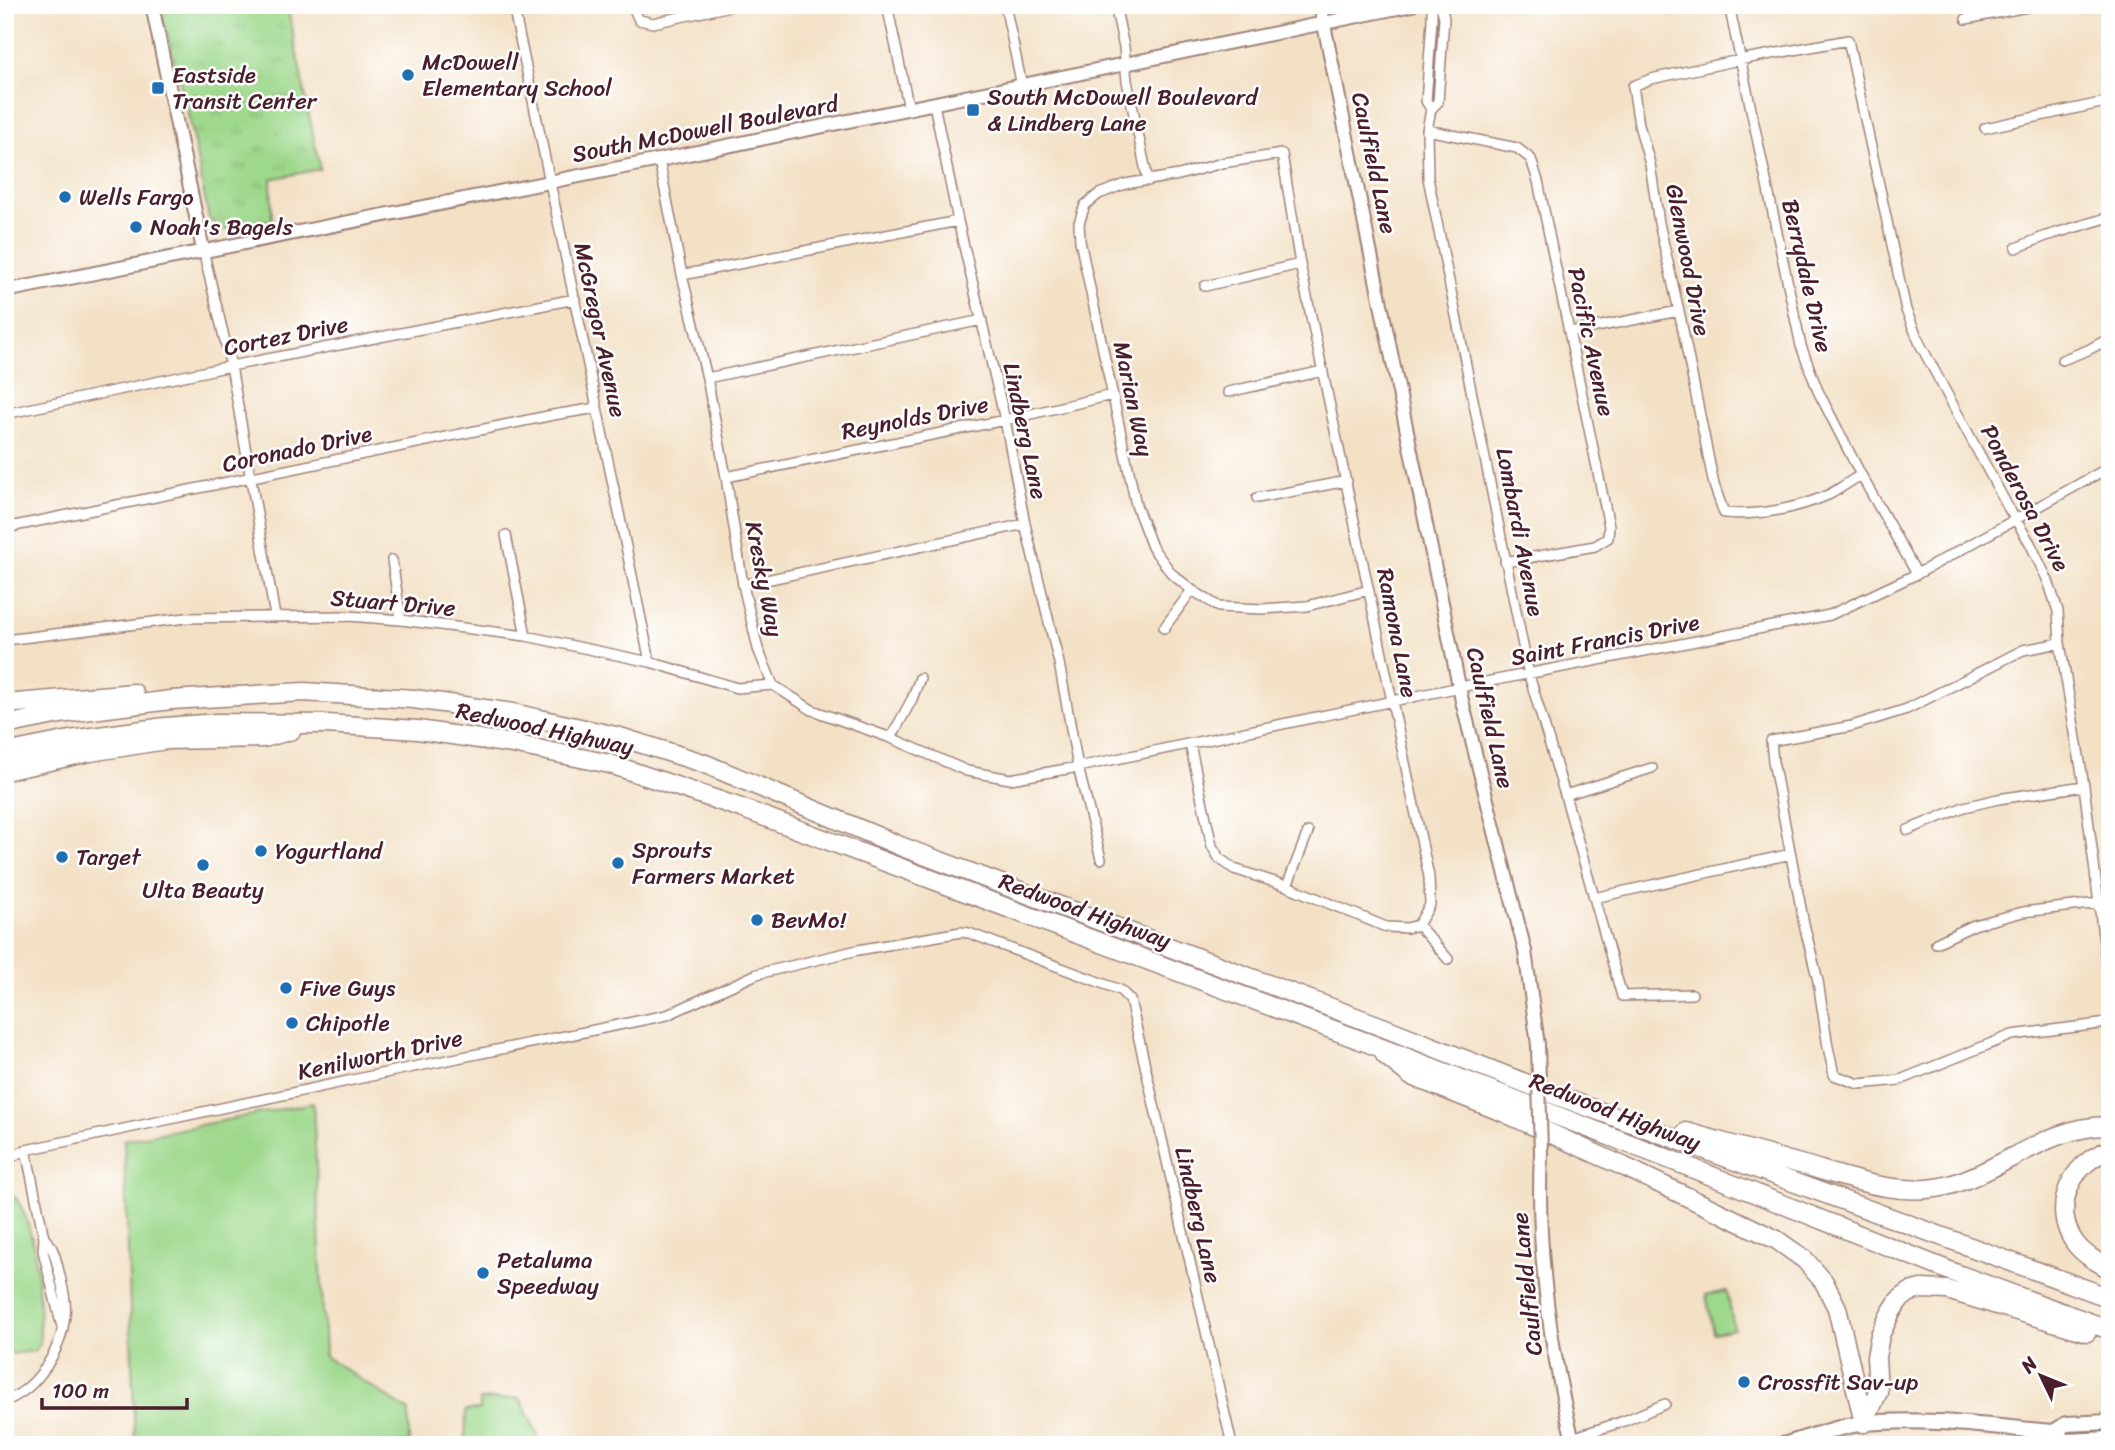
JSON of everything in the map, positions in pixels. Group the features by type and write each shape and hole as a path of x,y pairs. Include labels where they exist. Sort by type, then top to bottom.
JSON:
{"highway":[{"path":"5,704 198,686 253,685 268,693"},
{"name":"Redwood Highway","path":"5,725 129,705 268,693 342,693 513,713 620,737 703,763 900,846 1385,1028 1558,1096 2110,1298"},
{"name":"Redwood Highway","path":"5,753 82,738 165,727 218,723 313,724 418,730 513,744 610,764 754,813 1371,1044 1960,1275 2110,1330"},
{"path":"5,771 53,759 166,740 264,738 313,724"},
{"path":"1371,1044 1411,1076 1504,1113 1625,1167 1777,1240 1805,1260 1825,1282 1837,1308 1864,1423"},
{"path":"1558,1096 1899,1190 1930,1189 1954,1183 2052,1137 2083,1128 2110,1126"},
{"path":"2110,1150 2089,1160 2074,1175 2067,1189 2064,1210 2068,1230 2076,1244 2086,1255 2110,1269"},
{"path":"1864,1423 1878,1392 1876,1357 1880,1335 1899,1300 1910,1292 1921,1289 1947,1290 2110,1339"}],"main road":[{"path":"152,5 202,250"},
{"name":"Caulfield Lane","path":"1320,5 1460,687 1525,951 1538,1045 1541,1153 1539,1198 1544,1284 1549,1324 1573,1441"},
{"name":"South McDowell Boulevard","path":"5,291 1412,5"},
{"path":"1783,1445 1864,1423 1910,1421 2054,1432 2065,1441 2110,1439"},
{"path":"2054,1432 2066,1424 2110,1422"},
{"path":"1554,1445 1573,1441"}],"street":[{"name":"McGregor Avenue","path":"513,5 650,662"},
{"path":"632,5 639,20 653,23 735,5"},
{"path":"887,5 909,109"},
{"path":"1005,5 1022,86"},
{"path":"1115,5 1124,47 1124,64 1149,181"},
{"name":"Lombardi Avenue","path":"1431,108 1426,101 1432,5"},
{"name":"Lombardi Avenue","path":"1441,5 1444,18 1438,102 1431,108 1427,130 1428,178 1529,675 1622,996 1692,994"},
{"name":"Berrydale Drive","path":"1729,5 1801,346 1818,391 1861,475 1917,574"},
{"path":"1966,19 2037,5"},
{"name":"Glenwood Drive","path":"1848,40 1650,79 1633,86 1714,485 1724,513 1744,515 1786,509 1828,495 1861,475"},
{"name":"Ponderosa Drive","path":"1848,40 1906,310 1920,344 2048,581 2058,611 2060,643 2084,786 2110,990"},
{"path":"1984,128 2110,101"},
{"name":"Lindberg Lane","path":"933,104 1005,420 1025,524 1059,663 1078,767 1101,859"},
{"name":"Pacific Avenue","path":"1427,130 1517,148 1531,159 1538,181 1609,526 1608,538 1595,546 1505,562"},
{"name":"Ramona Lane","path":"1149,181 1223,163 1282,154 1300,264 1429,877 1430,905 1418,925"},
{"name":"Kresky Way","path":"659,160 682,275 707,378 743,585 758,649 773,685"},
{"name":"Marian Way","path":"1149,181 1125,184 1099,194 1085,205 1079,223 1136,505 1152,547 1172,573 1219,607 1262,609 1307,606 1369,590"},
{"path":"2016,248 2046,236 2110,218"},
{"path":"682,275 958,221"},
{"path":"202,250 231,366 275,616"},
{"path":"1205,286 1300,264"},
{"name":"Cortez Drive","path":"5,414 231,366 575,299"},
{"path":"1570,332 1679,311"},
{"path":"707,378 982,320"},
{"path":"2062,360 2110,338"},
{"path":"1228,392 1323,371"},
{"name":"Reynolds Drive","path":"726,477 1005,420 1112,395"},
{"name":"Coronado Drive","path":"5,528 597,408"},
{"name":"Saint Francis Drive","path":"1078,767 1460,687 1829,615 1917,574 2110,467"},
{"path":"1257,498 1347,481"},
{"path":"743,585 1025,524"},
{"path":"506,535 526,636"},
{"path":"392,560 401,620"},
{"path":"1164,628 1192,590"},
{"name":"Stuart Drive","path":"5,639 187,618 348,616 526,636 650,662 737,688 773,685"},
{"path":"2060,643 2023,650 1907,709 1852,726 1771,741 1835,1075 1858,1083 1900,1080 2012,1035 2100,1024 2110,1019"},
{"path":"891,738 920,678"},
{"path":"773,685 812,710 891,738 967,771 1010,779 1078,767"},
{"path":"1190,744 1212,846 1219,858 1234,869 1287,886 1386,927 1407,928 1418,925 1448,959"},
{"path":"1565,794 1652,768"},
{"path":"1908,830 1964,807 2084,786"},
{"path":"1287,886 1308,832"},
{"path":"1594,898 1791,854"},
{"path":"1936,943 1974,925 2023,912 2099,903"},
{"name":"Kenilworth Drive","path":"5,1160 26,1150 386,1072 667,1015 757,974 858,950 961,932 1126,994"},
{"name":"Lindberg Lane","path":"1126,994 1130,1000 1232,1445"},
{"path":"5,1401 31,1385 48,1363 60,1338 62,1327 43,1251 44,1238 26,1150"},
{"path":"1573,1441 1665,1404"}],"green space":[{"path":"159,5 287,5 320,169 271,179 272,220 221,230 209,219 186,104"},
{"path":"313,1103 323,1355 409,1411 409,1445 135,1445 124,1140"},
{"path":"5,1190 18,1201 31,1234 39,1307 40,1343 35,1351 10,1354 5,1352"},
{"path":"1727,1291 1734,1329 1714,1333 1706,1295"},
{"path":"520,1398 542,1445 465,1445 466,1410 480,1410 480,1400"}],"place":[{"name":"McDowell Elementary School","path":"408,75"},
{"name":"Eastside Transit Center","path":"158,88"},
{"name":"South McDowell Boulevard & Lindberg Lane","path":"973,110"},
{"name":"Wells Fargo","path":"65,197"},
{"name":"Noah's Bagels","path":"136,227"},
{"name":"Yogurtland","path":"261,851"},
{"name":"Target","path":"62,857"},
{"name":"Sprouts Farmers Market","path":"618,863"},
{"name":"Ulta Beauty","path":"203,865"},
{"name":"BevMo!","path":"757,920"},
{"name":"Five Guys","path":"286,988"},
{"name":"Chipotle","path":"292,1023"},
{"name":"Petaluma Speedway","path":"483,1273"},
{"name":"Crossfit Sav-up","path":"1744,1382"}]}
